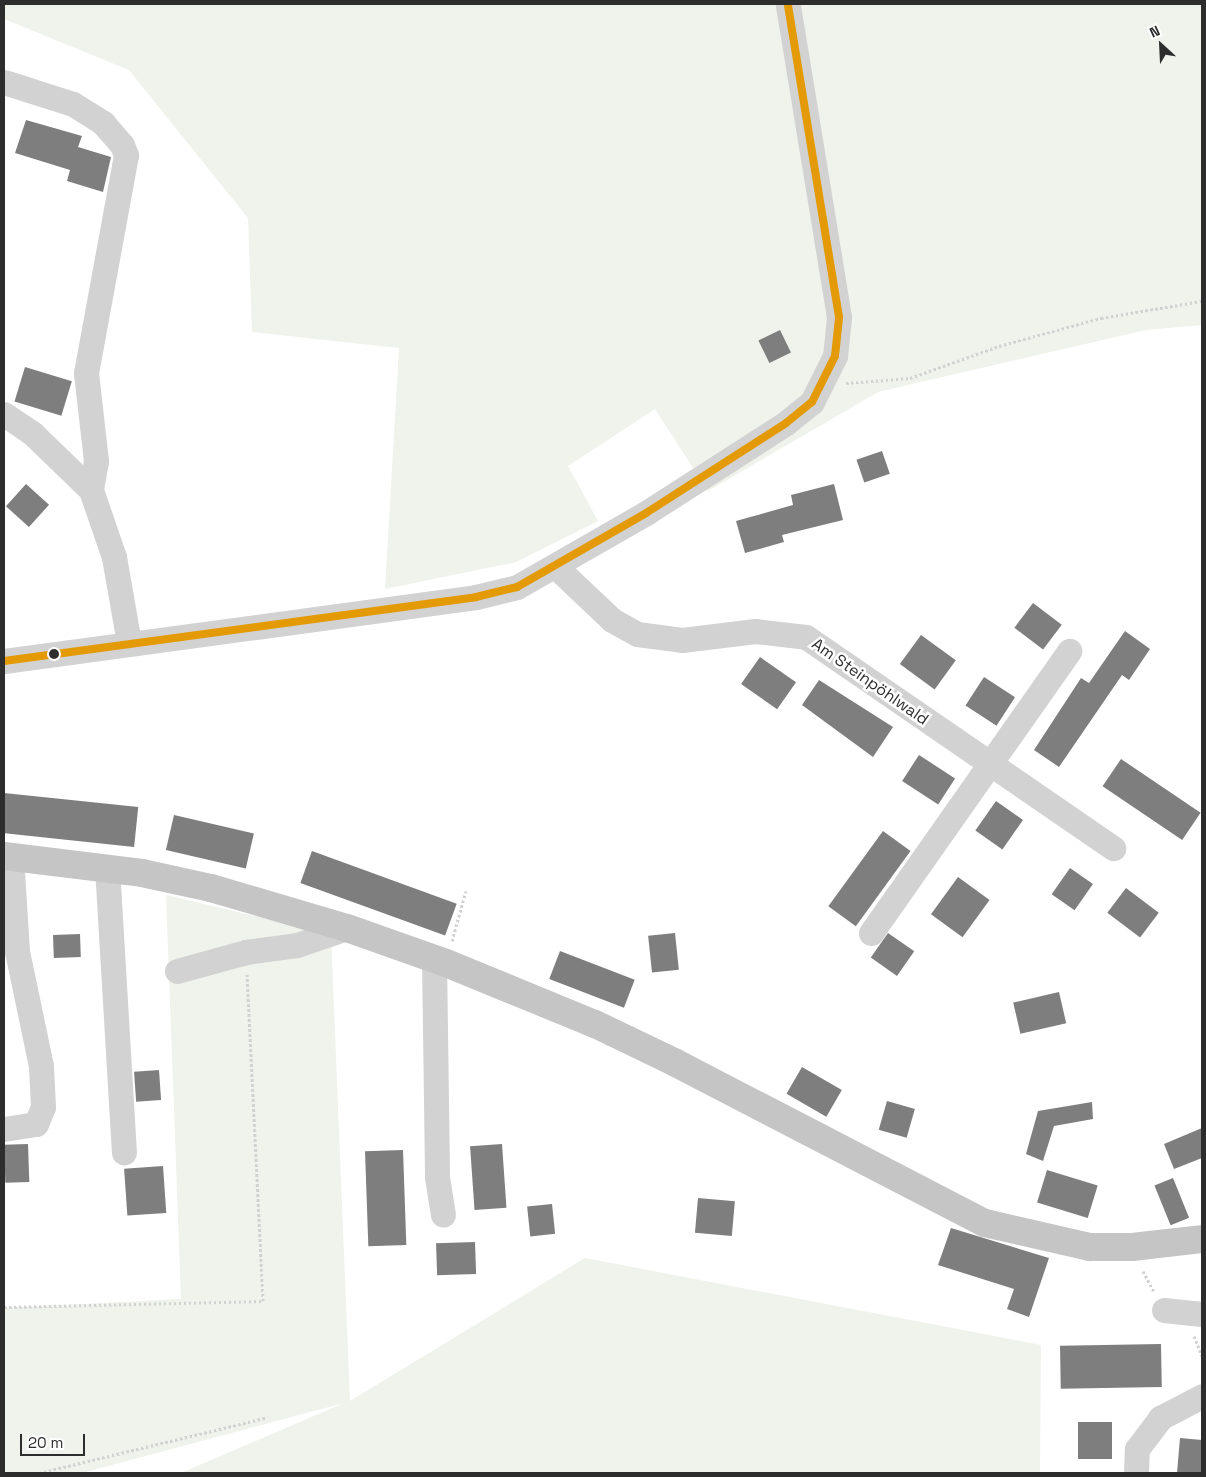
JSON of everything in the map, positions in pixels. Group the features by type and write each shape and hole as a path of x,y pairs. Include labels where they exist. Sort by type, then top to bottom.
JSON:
{"main road":[{"path":"8,856 106,868 211,888 347,928 440,961 595,1024 674,1062 985,1223 1090,1248 1132,1248 1202,1239"}],"street":[{"path":"4,660 476,597 517,587 556,567 786,423 812,402 823,385 835,356 839,317 788,4"},
{"path":"4,82 73,104 103,123 122,145 126,155 86,373 96,461 91,490"},
{"path":"4,414 32,433 91,490 114,556 129,642"},
{"name":"Am Steinpöhlwald","path":"556,567 612,620 637,634 682,640 755,631 806,636 988,765 1113,848"},
{"path":"871,933 1069,651"},
{"path":"4,1129 36,1124 43,1108 41,1066 17,951 8,856"},
{"path":"106,868 124,1152"},
{"path":"177,971 246,952 297,945 347,928"},
{"path":"440,961 437,1176 443,1215"},
{"path":"1164,1310 1202,1314"},
{"path":"1136,1473 1137,1449 1160,1418 1202,1396"}],"path":[{"path":"823,385 910,378 999,346 1101,318 1202,301"},
{"path":"440,961 466,891"},
{"path":"4,1307 263,1301 246,952"},
{"path":"1132,1248 1164,1310"},
{"path":"39,1473 265,1418"}],"shaded area":[{"path":"4,4 1202,4 1202,325 1146,330 878,392 708,491 655,409 568,466 598,521 516,562 385,589 399,348 252,332 248,218 129,70 4,19"},
{"path":"166,895 331,934 350,1401 585,1258 1041,1345 1040,1473 181,1473 344,1403 82,1473 4,1473 4,1308 181,1299"}],"building":[{"path":"26,120 82,136 78,147 111,157 103,192 67,181 70,170 15,153"},
{"path":"780,330 791,352 769,363 758,341"},
{"path":"25,367 72,381 61,416 14,401"},
{"path":"882,451 890,474 864,482 856,460"},
{"path":"26,484 49,505 29,527 6,506"},
{"path":"834,484 843,520 782,535 784,542 745,553 736,521 793,505 791,495"},
{"path":"1033,603 1062,625 1043,649 1014,628"},
{"path":"1125,631 1150,649 1129,680 1122,675 1059,767 1034,750 1081,678 1089,683"},
{"path":"921,635 956,660 935,689 900,664"},
{"path":"760,657 796,682 777,709 741,684"},
{"path":"984,677 1015,697 997,726 965,706"},
{"path":"819,680 893,727 873,757 802,705"},
{"path":"919,755 955,778 938,804 902,781"},
{"path":"1121,759 1201,813 1182,840 1103,786"},
{"path":"4,793 138,807 134,847 4,833"},
{"path":"996,801 1023,820 1002,849 975,830"},
{"path":"174,815 254,833 246,869 166,850"},
{"path":"883,831 911,851 856,926 828,906"},
{"path":"312,851 457,904 445,936 300,883"},
{"path":"1070,868 1093,884 1075,910 1052,894"},
{"path":"958,877 990,900 963,937 931,914"},
{"path":"1126,888 1159,913 1140,937 1107,913"},
{"path":"675,933 679,970 652,973 648,936"},
{"path":"888,933 914,951 897,976 871,958"},
{"path":"80,934 81,957 54,958 53,935"},
{"path":"560,951 635,980 624,1008 549,979"},
{"path":"1059,992 1066,1023 1020,1034 1013,1003"},
{"path":"802,1067 842,1090 826,1117 786,1094"},
{"path":"159,1070 161,1100 136,1102 134,1072"},
{"path":"887,1101 915,1109 907,1138 879,1130"},
{"path":"1092,1102 1093,1119 1054,1126 1043,1161 1026,1154 1038,1111"},
{"path":"1202,1128 1202,1158 1174,1169 1164,1144"},
{"path":"28,1144 29,1182 5,1183 4,1145"},
{"path":"502,1144 506,1208 475,1210 470,1146"},
{"path":"403,1150 406,1245 368,1246 365,1151"},
{"path":"163,1166 166,1213 127,1216 124,1169"},
{"path":"1047,1170 1098,1185 1088,1218 1037,1203"},
{"path":"1173,1178 1189,1218 1171,1225 1154,1185"},
{"path":"698,1198 735,1201 732,1236 695,1233"},
{"path":"552,1204 555,1234 530,1236 527,1207"},
{"path":"951,1228 1049,1258 1029,1317 1007,1309 1014,1289 938,1265"},
{"path":"475,1242 476,1274 437,1275 436,1243"},
{"path":"1161,1344 1162,1387 1061,1389 1060,1346"},
{"path":"1078,1422 1112,1422 1112,1459 1078,1459"},
{"path":"1180,1438 1202,1440 1202,1473 1177,1473"}],"transit line":[{"path":"4,661 476,597 517,587 646,513 786,423 812,402 835,356 839,317 788,4"}]}
